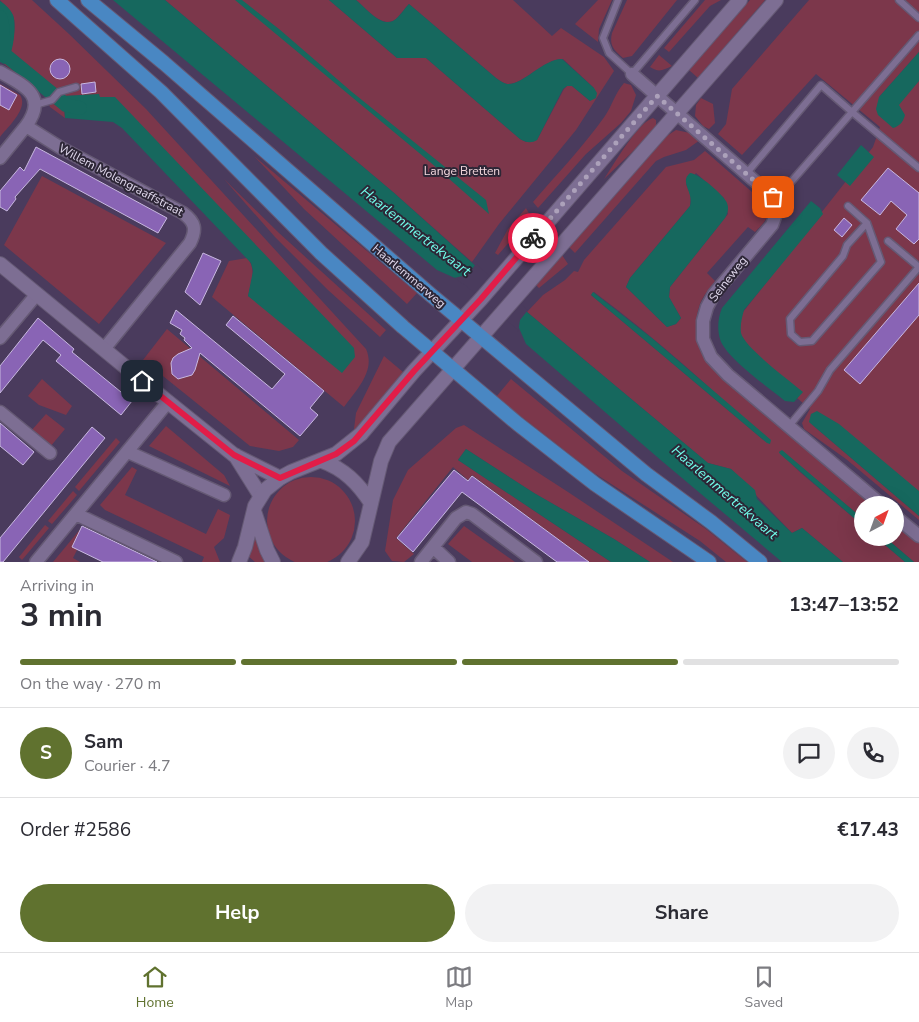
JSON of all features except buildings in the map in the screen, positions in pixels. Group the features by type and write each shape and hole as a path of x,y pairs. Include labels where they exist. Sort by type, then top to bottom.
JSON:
{"main road":[{"path":"57,0 160,92 321,253 452,369 595,484 709,562"},
{"name":"Haarlemmerweg","path":"88,0 164,63 481,337 646,474 711,522 760,562"},
{"path":"239,562 260,495 280,478 336,454 354,441 432,351 481,299 740,0"},
{"path":"354,560 362,542 381,461 389,442 776,0"},
{"path":"0,264 234,455 280,478"},
{"path":"234,455 260,495"},
{"path":"322,461 348,475 371,503"},
{"path":"254,510 262,538 273,562"}],"street":[{"path":"0,72 29,90 34,98 35,105 33,114 26,126 0,158"},
{"path":"632,74 773,197"},
{"name":"Willem Molengraaffstraat","path":"26,126 61,148 183,213 194,223 195,229 190,243 104,349"},
{"name":"Seineweg","path":"773,197 776,214 772,224 714,294 707,307 703,321 703,339 711,357 728,374 871,496"},
{"path":"0,338 37,294"},
{"path":"36,562 168,402"},
{"path":"0,412 50,453"},
{"path":"128,452 224,495"},
{"path":"421,562 456,518 466,512 472,514 536,562"},
{"path":"76,514 176,562"},
{"path":"904,524 919,536"},
{"path":"433,547 449,562"}],"lane":[{"path":"618,0 603,38 609,53 632,74 695,0"},
{"path":"899,0 919,18"},
{"path":"773,197 784,190 919,35"},
{"path":"746,174 821,85 919,168"},
{"path":"35,105 52,100 59,92 76,88"},
{"path":"848,206 867,223 881,262 812,341 800,342 791,334 790,319 842,256 847,244 867,223"},
{"path":"789,426 818,392 830,370 919,267 888,241"}],"green space":[{"path":"0,0 32,0 146,109 366,349 368,357 367,373 344,407 212,297 229,261 247,258 253,271 248,296 349,364 99,95 63,96 65,118 50,107 47,98 4,64 11,50 14,36 14,19 12,13"},
{"name":"Lange Bretten","path":"165,0 329,0 397,58 426,58 520,139 526,142 537,140 567,86 572,86 590,101 594,88 563,59 548,63 519,81 507,84 496,78 409,4 396,19 386,22 375,17 356,0 513,0 552,36 561,28 604,57 614,71 576,130 499,224 472,262 393,192"},
{"path":"598,0 612,0 599,29 598,42 575,24"},
{"path":"627,0 677,0 632,56 623,58 613,47 611,37"},
{"path":"705,0 721,0 710,6 669,52 664,48"},
{"path":"750,0 765,0 698,78 689,70"},
{"path":"809,0 919,0 919,52 879,97 919,70 919,503 809,422 896,496 890,496 846,459 804,429 802,423 810,409 736,346 732,326 873,147 880,127 816,74 742,155 718,134 726,124 732,89"},
{"path":"659,55 672,66 663,70 650,67"},
{"path":"624,83 631,85 636,95 631,111 621,123 586,154 538,208 533,202 597,127"},
{"path":"0,84 20,95 22,106 0,137"},
{"path":"701,98 713,104 715,123 709,129 703,126 695,116 696,105"},
{"path":"653,118 656,120 656,126 649,136 604,179 640,127"},
{"path":"676,130 690,133 700,140 686,150 656,161 575,253 569,247 662,139"},
{"path":"705,151 767,205 767,217 761,226 755,232 748,227 707,273 715,281 703,298 698,310 696,331 698,345 709,363 727,378 726,382 746,399 750,397 866,496 854,496 854,511 782,451 779,452 854,518 854,546 886,546 905,562 843,562 802,528 792,533 731,469 708,463 527,312 543,295 565,280 574,271 578,272 584,260 666,167 694,160","holes":["696,173 724,198 728,214 670,287 669,297 681,318 676,324 667,327 626,287 630,278 690,206 691,196 686,184","594,292 683,364 767,443 591,295"]},
{"path":"254,156 417,293 407,304 304,209"},
{"path":"42,176 166,243 99,324 4,245"},
{"path":"224,179 279,233 386,330 380,337 328,290 275,237"},
{"path":"526,208 531,217 498,255 495,253 508,229"},
{"path":"562,255 568,264 539,288 536,285"},
{"path":"167,329 299,440 293,447 279,451 250,446 143,360"},
{"path":"384,356 403,372 396,384 353,437 356,413"},
{"path":"42,379 72,406 66,415 39,405 28,396"},
{"path":"511,379 622,471 706,529 747,562 726,562 700,541 591,471 496,397"},
{"path":"46,414 65,429 50,447 31,431"},
{"path":"464,425 673,562 650,562 534,493 466,449 458,460 611,562 589,562 472,475 468,480 453,467 396,538 414,554 404,562 392,561 385,551 393,500 408,470 456,428"},
{"path":"166,426 224,475 230,486 149,446"},
{"path":"116,438 120,442 79,491 75,487"},
{"path":"132,467 137,470 125,495 206,534 218,509 230,515 224,538 214,547 220,562 202,562 204,557 105,510 100,505"},
{"path":"311,477 328,480 336,484 348,496 354,512 354,530 348,546 336,558 328,562 294,562 286,558 274,546 270,538 267,521 270,504 274,496 286,484 294,480"},
{"path":"73,491 77,495 52,524 48,521"},
{"path":"904,503 919,516 919,520 904,507"},
{"path":"45,525 49,528 22,560 19,557"},
{"path":"464,526 515,562 472,562 448,544"},
{"path":"82,527 88,528 73,558 80,562 53,562"},
{"path":"904,530 919,542 919,562 914,562 895,546 904,546"},
{"path":"254,533 268,562 255,562 247,555"}],"water":[{"name":"Haarlemmertrekvaart","path":"113,0 165,0 393,192 527,312 708,463 731,469 755,490 757,499 792,533 802,528 843,562 782,562 526,344 519,328 466,283 437,270"},
{"path":"235,0 242,0 279,29 352,92 486,200 489,214 430,162"},
{"path":"329,0 356,0 378,19 388,22 397,18 409,4 496,78 507,84 513,84 548,63 562,59 594,88 597,93 596,98 590,101 572,86 567,86 563,89 537,140 524,141 426,58 397,58"},
{"path":"0,1 12,13 15,26 10,56 4,64 0,62"},
{"path":"919,52 919,81 899,105 905,115 901,123 893,128 878,115 876,109 879,97"},
{"path":"99,94 100,97 115,97 354,348 355,357 342,373 248,296 253,271 251,263 122,128 113,122 65,118 63,96"},
{"path":"861,145 874,157 850,186 837,175"},
{"path":"690,173 704,180 725,199 728,211 725,218 670,287 669,297 681,318 676,324 667,327 626,287 630,278 690,206 691,201 686,180"},
{"path":"811,201 820,208 823,214 744,310 741,324 741,333 750,347 803,392 794,402 785,401 748,372 730,354 720,339 718,323 722,308"},
{"path":"593,292 653,339 771,440 770,444 591,295"},
{"path":"817,411 839,424 919,491 919,516 904,503 904,496 896,496 809,422 811,414"},
{"path":"466,449 534,493 650,562 611,562 458,460"},
{"path":"782,450 854,511 854,518 780,454 779,452"},
{"path":"886,546 895,546 914,562 905,562"}],"pier":[{"path":"476,264 528,310 520,320 518,332 517,329 465,285 454,278 467,275"}],"waterway":[{"path":"0,17 4,54 66,105 80,108"}],"way so far":[{"path":"533,238 657,96 773,197"}],"route":[{"path":"142,381 234,455 280,478 336,454 354,441 533,238"}]}
